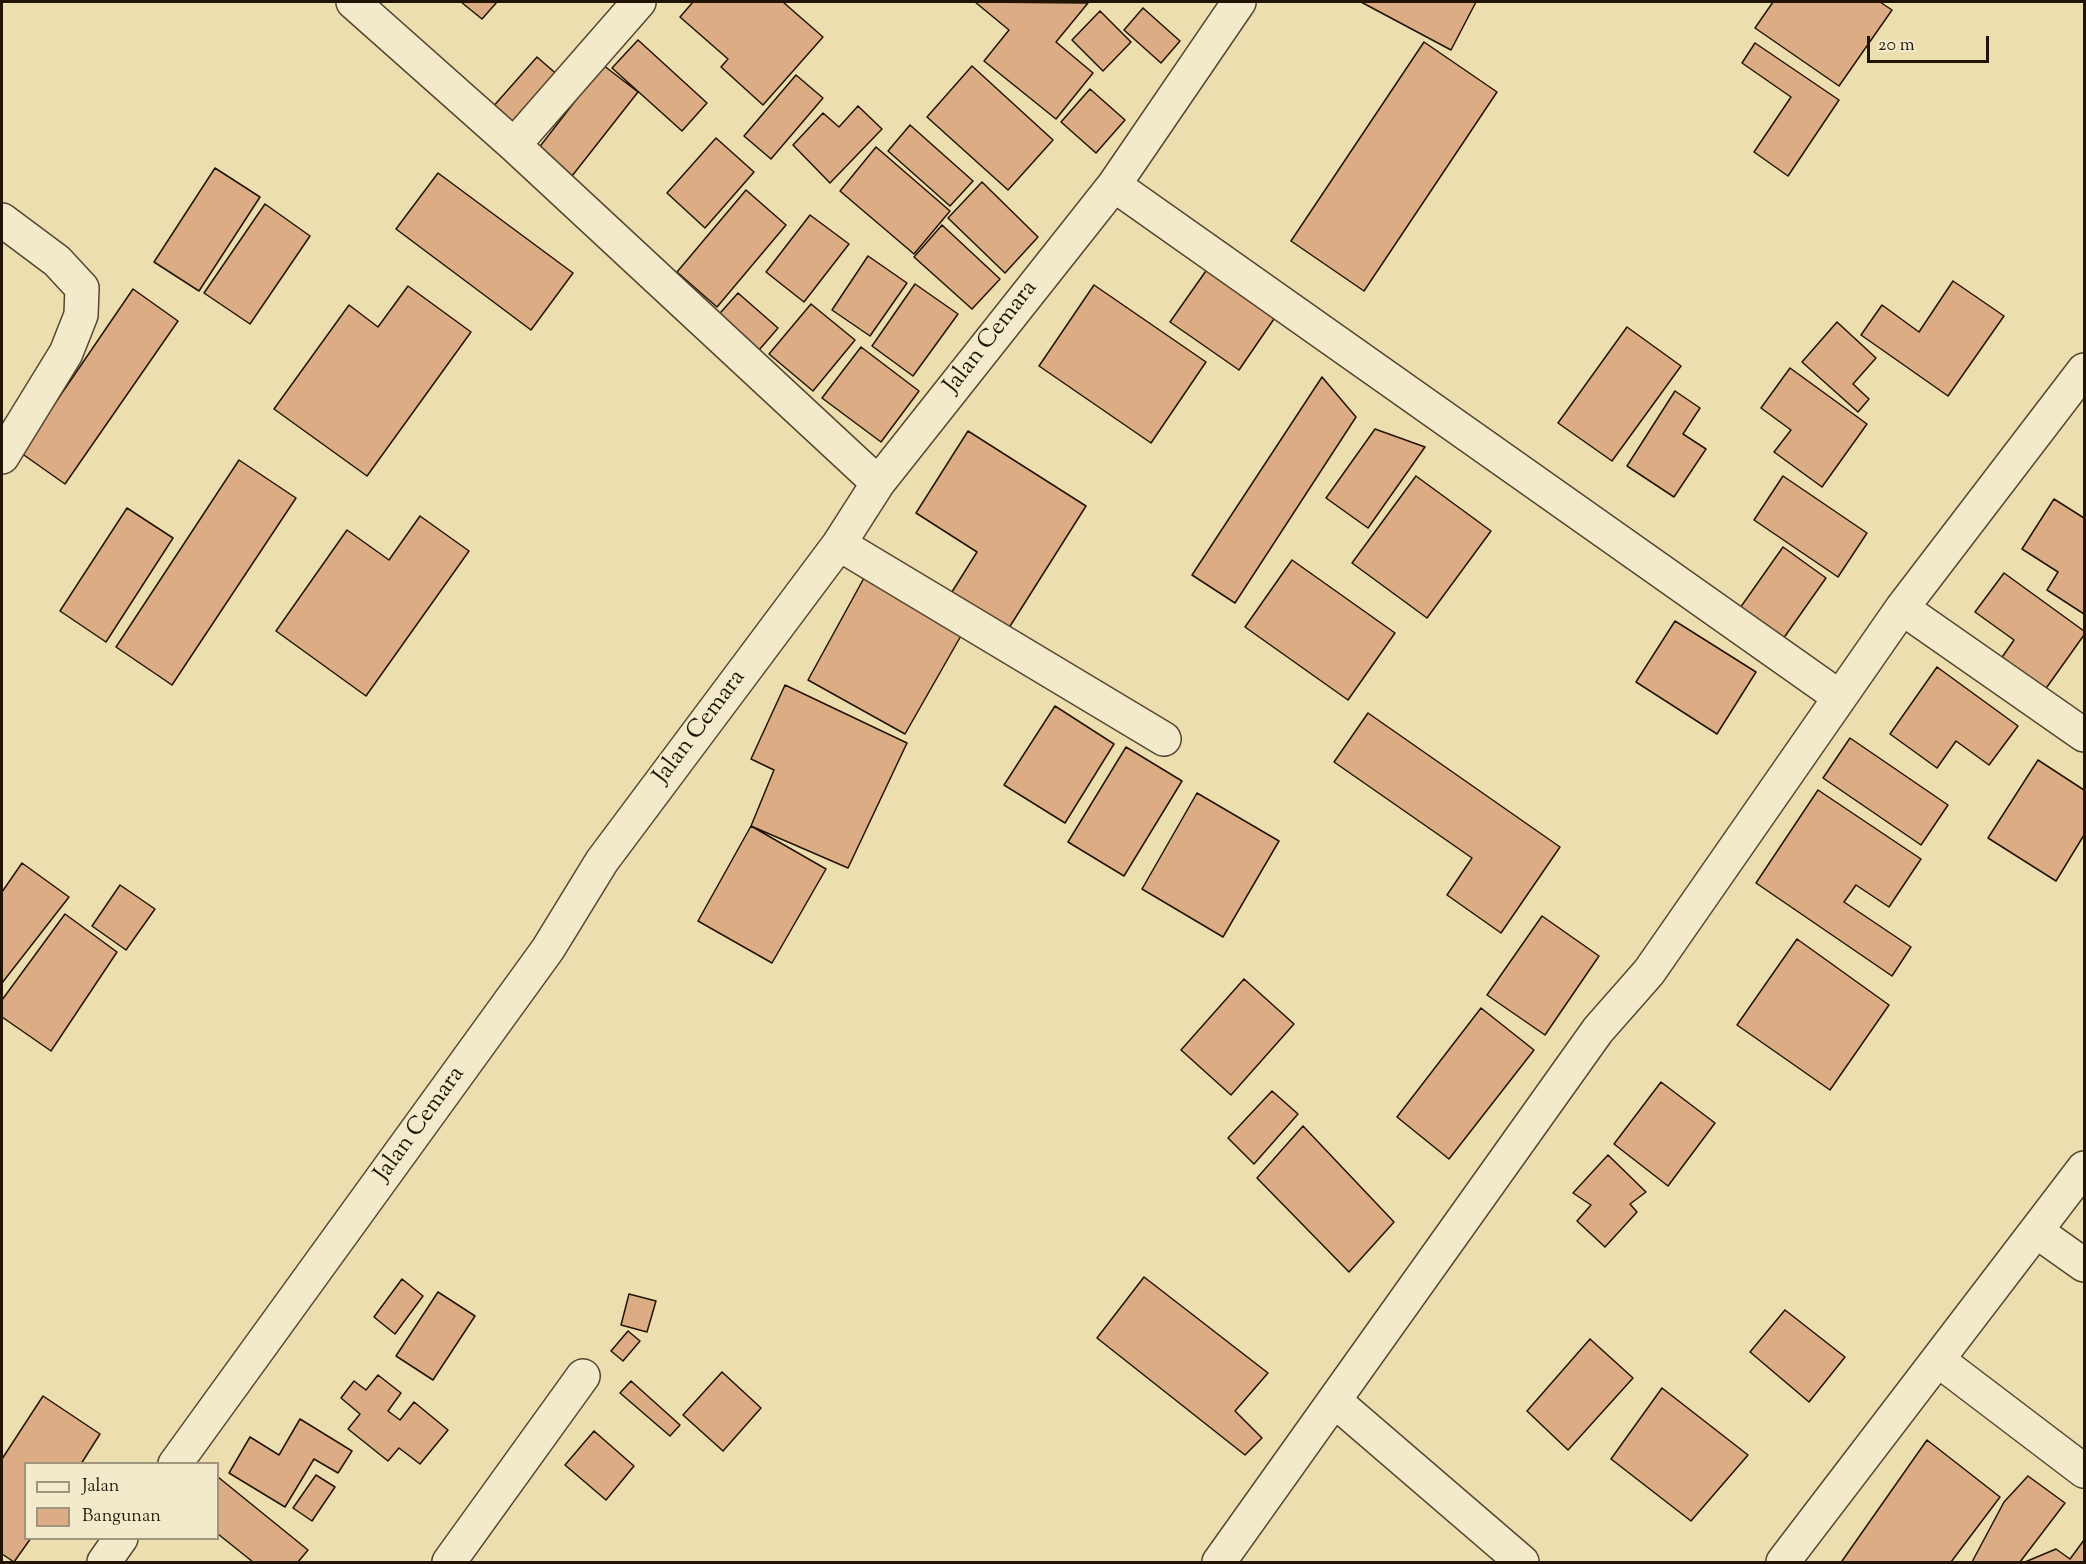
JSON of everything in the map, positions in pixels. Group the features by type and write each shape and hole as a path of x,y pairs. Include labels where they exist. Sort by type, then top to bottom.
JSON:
{"street":[{"path":"352,2 514,145 878,483"},
{"path":"514,145 639,2"},
{"name":"Jalan Cemara","path":"177,1462 548,949 602,861 839,544 878,483 1114,185 1239,2"},
{"path":"1114,185 1839,696"},
{"path":"2,220 57,261 82,288 81,315 66,353 2,457"},
{"path":"1231,1558 1336,1402 1598,1030 1649,972 1902,608 2085,370"},
{"path":"839,544 1164,739"},
{"path":"1902,608 2085,735"},
{"path":"1783,1563 2085,1168"},
{"path":"2036,1231 2085,1265"},
{"path":"1938,1360 2085,1472"},
{"path":"449,1563 583,1376"},
{"path":"1336,1402 1522,1563"},
{"path":"104,1563 120,1540"}],"building":[{"path":"461,2 497,2 482,19"},
{"path":"693,2 783,2 823,37 763,105 721,67 728,59 680,17"},
{"path":"975,2 1088,3 1056,42 1093,73 1056,119 984,61 1009,30"},
{"path":"1361,2 1476,2 1451,50"},
{"path":"1773,2 1880,2 1892,10 1839,86 1755,28"},
{"path":"1143,8 1180,41 1161,63 1124,30"},
{"path":"1100,11 1131,42 1103,71 1072,40"},
{"path":"638,40 707,103 682,131 612,68"},
{"path":"1424,42 1497,92 1364,291 1291,241"},
{"path":"1755,43 1839,100 1788,176 1754,152 1791,97 1742,63"},
{"path":"537,57 560,77 514,129 491,109"},
{"path":"603,65 638,92 572,176 538,149"},
{"path":"972,66 1053,140 1008,190 927,117"},
{"path":"796,75 823,98 771,159 744,136"},
{"path":"1090,89 1125,120 1096,153 1061,122"},
{"path":"858,106 882,129 830,183 793,145 823,113 839,127"},
{"path":"910,125 973,181 950,206 888,151"},
{"path":"716,138 754,172 705,228 667,193"},
{"path":"876,147 950,211 914,254 840,191"},
{"path":"215,168 260,197 199,291 154,262"},
{"path":"438,173 573,273 531,330 396,229"},
{"path":"982,182 1038,237 1005,273 948,218"},
{"path":"746,190 786,225 717,307 677,272"},
{"path":"265,204 310,236 250,324 204,293"},
{"path":"810,215 849,244 804,302 766,272"},
{"path":"942,225 1000,279 972,309 914,257"},
{"path":"868,256 907,283 870,336 832,310"},
{"path":"1208,268 1276,316 1239,370 1170,322"},
{"path":"1953,281 2004,316 1948,396 1861,335 1882,305 1919,332"},
{"path":"915,284 958,314 913,376 872,346"},
{"path":"1094,285 1206,362 1151,443 1039,366"},
{"path":"408,286 471,332 367,476 274,409 349,305 378,327"},
{"path":"133,289 178,321 65,484 21,453"},
{"path":"738,293 778,328 753,357 713,321"},
{"path":"811,304 855,340 813,391 769,354"},
{"path":"1837,322 1876,358 1853,384 1869,399 1858,412 1802,362"},
{"path":"1627,327 1681,366 1612,461 1558,423"},
{"path":"861,347 919,391 881,442 822,398"},
{"path":"1790,368 1867,424 1822,487 1774,452 1791,430 1761,408"},
{"path":"1322,377 1356,417 1235,603 1192,575"},
{"path":"1675,391 1700,408 1683,434 1706,449 1674,497 1627,466"},
{"path":"1375,429 1425,447 1368,528 1326,498"},
{"path":"968,431 1086,506 1007,631 950,595 977,552 916,513"},
{"path":"239,460 296,498 172,685 116,647"},
{"path":"1416,476 1491,531 1427,618 1352,563"},
{"path":"1783,476 1867,533 1838,577 1754,520"},
{"path":"2054,499 2084,518 2084,614 2047,590 2058,572 2022,549"},
{"path":"127,508 173,538 106,642 60,611"},
{"path":"420,516 469,551 366,696 276,631 347,530 389,560"},
{"path":"1783,547 1826,578 1783,639 1740,608"},
{"path":"1292,560 1395,633 1348,700 1245,627"},
{"path":"2004,573 2084,631 2084,635 2042,694 1998,663 2014,640 1975,612"},
{"path":"864,578 962,634 905,734 808,680"},
{"path":"1675,621 1756,672 1717,734 1636,682"},
{"path":"1937,667 2018,726 1989,765 1956,741 1937,768 1890,734"},
{"path":"785,685 907,743 848,868 751,826 774,770 751,759"},
{"path":"1055,706 1114,744 1065,823 1004,785"},
{"path":"1368,713 1560,847 1501,933 1447,895 1472,858 1334,762"},
{"path":"1850,738 1948,805 1921,845 1823,778"},
{"path":"1126,747 1182,781 1124,876 1068,842"},
{"path":"2038,760 2084,790 2084,835 2056,881 1988,838"},
{"path":"1818,790 1921,859 1889,907 1856,885 1844,902 1911,947 1892,976 1756,883"},
{"path":"1197,793 1279,841 1223,937 1142,889"},
{"path":"751,826 826,869 772,963 698,921"},
{"path":"22,863 69,897 2,983 2,892"},
{"path":"120,885 155,909 126,950 92,926"},
{"path":"65,914 117,952 51,1051 2,1017 2,1000"},
{"path":"1542,916 1599,956 1545,1035 1487,995"},
{"path":"1797,939 1889,1005 1830,1090 1737,1025"},
{"path":"1244,979 1294,1024 1231,1095 1181,1050"},
{"path":"1481,1008 1534,1050 1449,1159 1397,1117"},
{"path":"1661,1082 1715,1123 1668,1186 1614,1144"},
{"path":"1272,1091 1298,1114 1254,1164 1228,1138"},
{"path":"1303,1126 1394,1222 1349,1272 1257,1178"},
{"path":"1608,1155 1646,1192 1630,1204 1637,1212 1605,1247 1577,1221 1591,1205 1573,1193"},
{"path":"1144,1277 1268,1373 1235,1411 1262,1438 1245,1455 1097,1338"},
{"path":"402,1279 423,1296 395,1334 374,1317"},
{"path":"438,1292 475,1316 433,1380 396,1356"},
{"path":"629,1294 656,1301 647,1332 621,1325"},
{"path":"1785,1310 1845,1357 1809,1402 1750,1352"},
{"path":"628,1331 640,1341 623,1361 611,1351"},
{"path":"1590,1339 1633,1378 1568,1450 1527,1411"},
{"path":"722,1372 761,1408 723,1451 683,1415"},
{"path":"378,1375 401,1393 388,1411 400,1420 414,1402 448,1430 420,1464 399,1448 388,1461 348,1429 360,1414 341,1398 354,1381 366,1390"},
{"path":"631,1381 680,1425 670,1436 620,1393"},
{"path":"1662,1388 1748,1455 1691,1521 1611,1459"},
{"path":"43,1396 100,1434 82,1462 24,1462 24,1540 30,1540 14,1562 2,1554 2,1459"},
{"path":"300,1419 352,1451 338,1473 314,1459 285,1507 229,1473 250,1437 279,1455"},
{"path":"594,1431 634,1466 606,1500 565,1465"},
{"path":"1927,1440 2000,1497 1951,1562 1843,1562 1842,1561"},
{"path":"316,1475 335,1487 312,1521 293,1508"},
{"path":"2028,1476 2065,1503 2020,1562 1972,1562 2004,1502"},
{"path":"219,1478 308,1550 298,1562 253,1562 219,1535"},
{"path":"2084,1540 2084,1562 2025,1562 2056,1549 2070,1559"}]}
